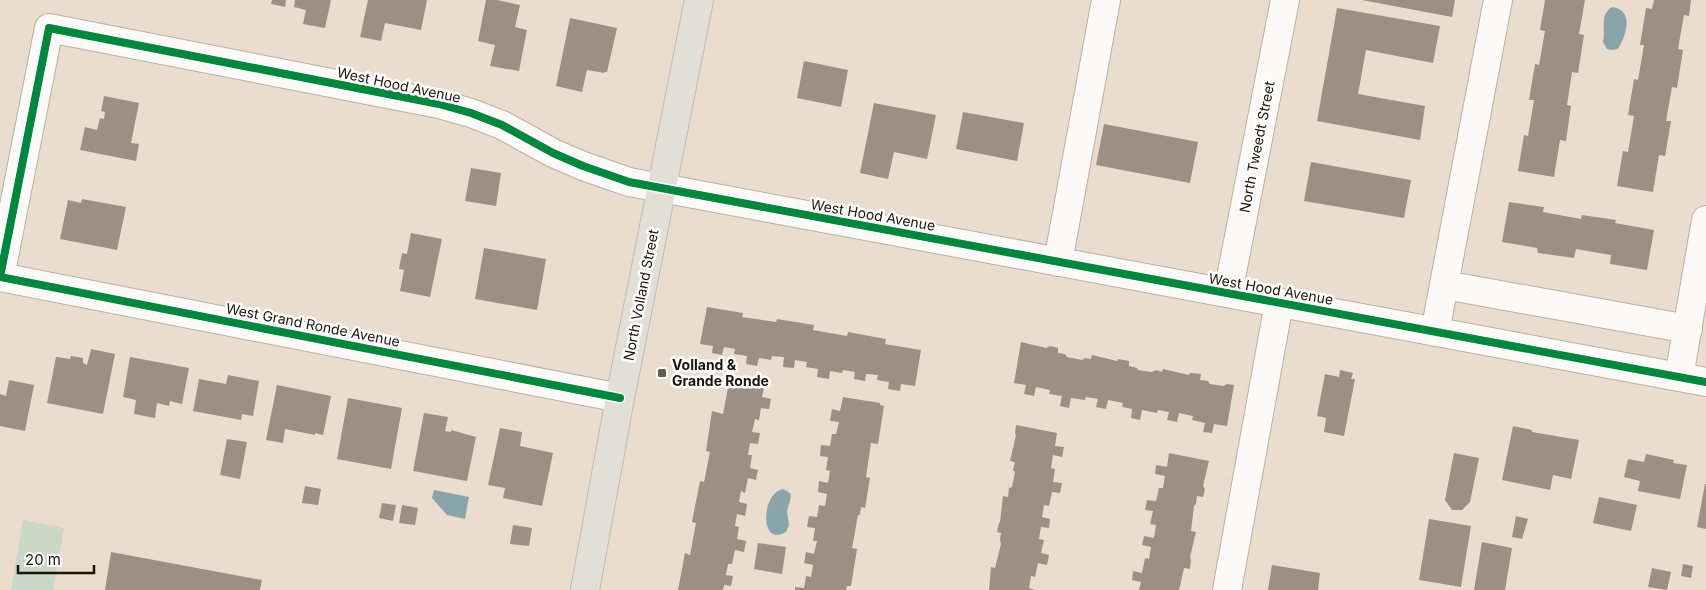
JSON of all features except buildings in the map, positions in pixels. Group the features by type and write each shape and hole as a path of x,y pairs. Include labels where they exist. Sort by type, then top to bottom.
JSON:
{"main road":[{"name":"North Volland Street","path":"585,590 620,398 699,0"}],"street":[{"path":"1058,262 1106,0"},
{"name":"North Tweedt Street","path":"1228,293 1285,0"},
{"path":"1436,332 1498,0"},
{"name":"West Hood Avenue","path":"0,277 49,28 439,104 471,113 502,125 553,153 629,182 1706,382"},
{"path":"1679,377 1706,220"},
{"name":"West Grand Ronde Avenue","path":"0,277 620,398"},
{"path":"1445,285 1688,329"},
{"path":"1227,590 1278,303"}],"green space":[{"path":"23,520 64,528 53,590 11,590"}],"water":[{"path":"1612,7 1624,13 1627,24 1624,37 1618,49 1612,50 1607,49 1603,42 1604,18"},
{"path":"783,489 790,493 791,497 787,511 789,525 786,532 777,535 771,533 767,526 767,509 770,500"},
{"path":"434,490 469,497 465,519 447,515 432,498"}],"cycle path":[{"path":"620,398 0,277 49,28 439,104 471,113 502,125 553,153 629,182 1706,382"}],"place":[{"name":"Volland & Grande Ronde","path":"662,373"}]}
